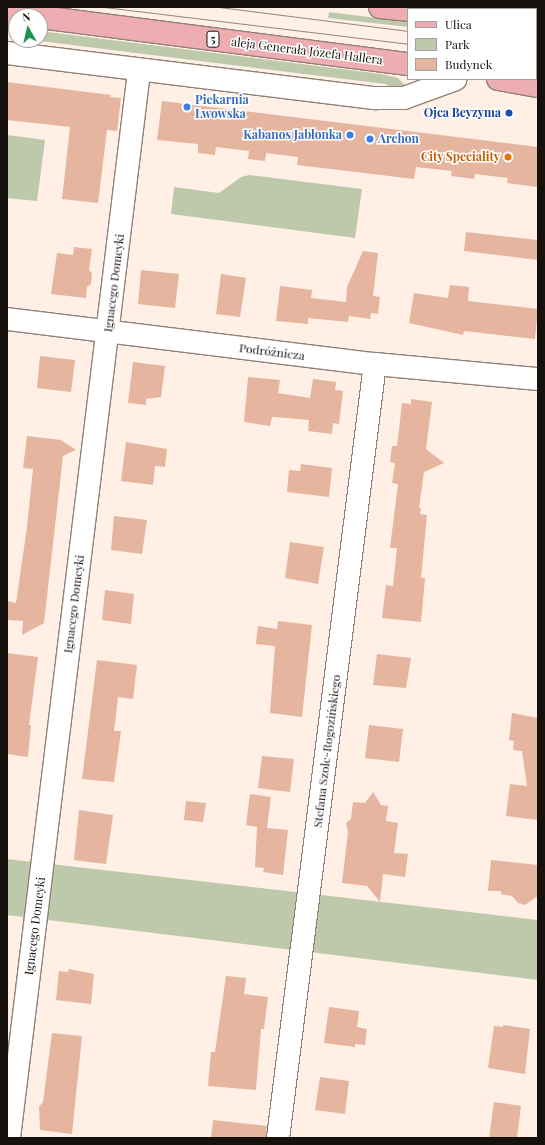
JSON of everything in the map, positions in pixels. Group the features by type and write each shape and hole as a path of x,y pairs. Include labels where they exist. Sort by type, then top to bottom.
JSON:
{"main road":[{"path":"380,7 407,10"},
{"name":"aleja Generała Józefa Hallera","path":"48,18 407,64"},
{"path":"504,80 538,86"}],"street":[{"path":"7,53 383,98 404,98 453,80"},
{"name":"Ignacego Domeyki","path":"9,1138 139,70"},
{"name":"Podróżnicza","path":"7,319 375,364 538,379"},
{"name":"Stefana Szolc-Rogozińskiego","path":"278,1138 375,364"}],"green space":[{"path":"329,12 407,22 407,27 328,18"},
{"path":"48,32 381,74 398,78 406,86 396,89 385,84 48,42"},
{"path":"7,135 45,140 37,201 7,198"},
{"path":"249,175 362,189 355,238 171,214 174,187 219,193 241,177"},
{"path":"7,859 538,920 538,980 7,915"}],"building":[{"path":"7,82 111,95 110,97 121,98 117,131 107,130 98,203 62,199 70,127 7,120"},
{"path":"162,101 538,147 538,187 507,183 508,178 475,174 474,179 451,176 452,171 416,167 414,179 297,165 298,157 266,153 265,161 248,159 249,151 216,147 215,155 198,153 198,144 157,140"},
{"path":"466,232 538,240 538,260 464,251"},
{"path":"74,247 92,249 89,270 92,273 91,284 87,287 86,298 51,294 57,253 73,255"},
{"path":"363,251 378,253 373,296 380,297 378,314 371,313 370,319 349,316 348,322 308,318 308,324 276,321 280,286 312,290 311,298 346,302 347,287"},
{"path":"141,270 179,274 175,308 138,304"},
{"path":"221,274 246,278 240,317 216,314"},
{"path":"450,285 469,287 468,301 538,309 535,339 464,331 463,335 409,323 414,293 448,298"},
{"path":"40,356 75,360 71,392 37,388"},
{"path":"133,362 165,366 161,397 146,399 146,405 128,403"},
{"path":"248,377 280,380 278,393 310,398 313,379 336,382 335,390 343,391 339,424 333,423 332,434 308,431 309,420 272,417 270,426 244,422"},
{"path":"411,399 432,402 426,449 444,463 424,472 419,508 421,508 420,514 427,515 421,578 425,578 421,622 382,618 386,585 393,586 397,548 390,548 398,484 392,483 395,463 390,462 392,446 397,446 402,403 411,404"},
{"path":"27,436 61,440 76,450 63,456 44,623 22,635 23,621 7,620 7,601 16,603 27,527 33,469 23,468"},
{"path":"126,442 167,449 165,467 155,466 153,485 121,481"},
{"path":"301,464 332,468 329,497 287,492 289,470 300,471"},
{"path":"114,516 147,520 142,554 111,550"},
{"path":"290,542 324,547 318,584 285,578"},
{"path":"105,590 134,594 131,624 102,620"},
{"path":"278,621 312,625 302,717 270,713 275,646 256,644 258,626 277,629"},
{"path":"7,653 38,657 29,725 31,725 28,757 7,754"},
{"path":"377,654 411,658 406,688 373,685"},
{"path":"97,660 137,665 133,699 118,697 114,731 121,731 114,782 82,779"},
{"path":"512,713 538,718 538,820 506,816 510,784 527,786 522,751 513,750 514,741 509,740"},
{"path":"369,725 403,729 399,762 365,758"},
{"path":"262,756 294,759 290,792 258,788"},
{"path":"373,792 381,805 388,806 386,821 398,823 394,853 408,854 405,877 383,874 380,902 367,886 342,883 348,832 346,823 351,819 353,802 365,803"},
{"path":"250,794 271,797 267,828 288,830 283,875 263,872 264,868 255,867 257,827 246,825"},
{"path":"186,801 206,803 203,822 184,820"},
{"path":"79,810 113,815 106,864 74,860"},
{"path":"491,860 538,865 538,896 525,905 518,903 512,896 501,894 501,891 488,891"},
{"path":"69,969 94,974 91,1004 56,1000 59,971 68,972"},
{"path":"226,976 246,978 244,994 268,997 264,1029 261,1029 256,1090 208,1086 211,1052 215,1052"},
{"path":"329,1007 359,1011 357,1027 367,1029 365,1045 355,1044 355,1047 324,1043"},
{"path":"503,1025 530,1029 525,1074 488,1068 494,1026 503,1027"},
{"path":"52,1033 82,1036 72,1134 40,1130 39,1107 43,1102"},
{"path":"320,1077 349,1081 345,1114 315,1110"},
{"path":"494,1102 521,1106 517,1138 489,1138"},
{"path":"213,1120 267,1126 266,1138 211,1138"}],"tram line":[{"path":"104,7 407,44"},
{"path":"219,7 407,31"}],"place":[{"name":"Piekarnia Lwowska","path":"187,107"},
{"name":"Ojca Beyzyma","path":"509,113"},
{"name":"Kabanos Jabłonka","path":"350,135"},
{"name":"Archon","path":"370,139"},
{"name":"City Speciality","path":"508,157"}]}
